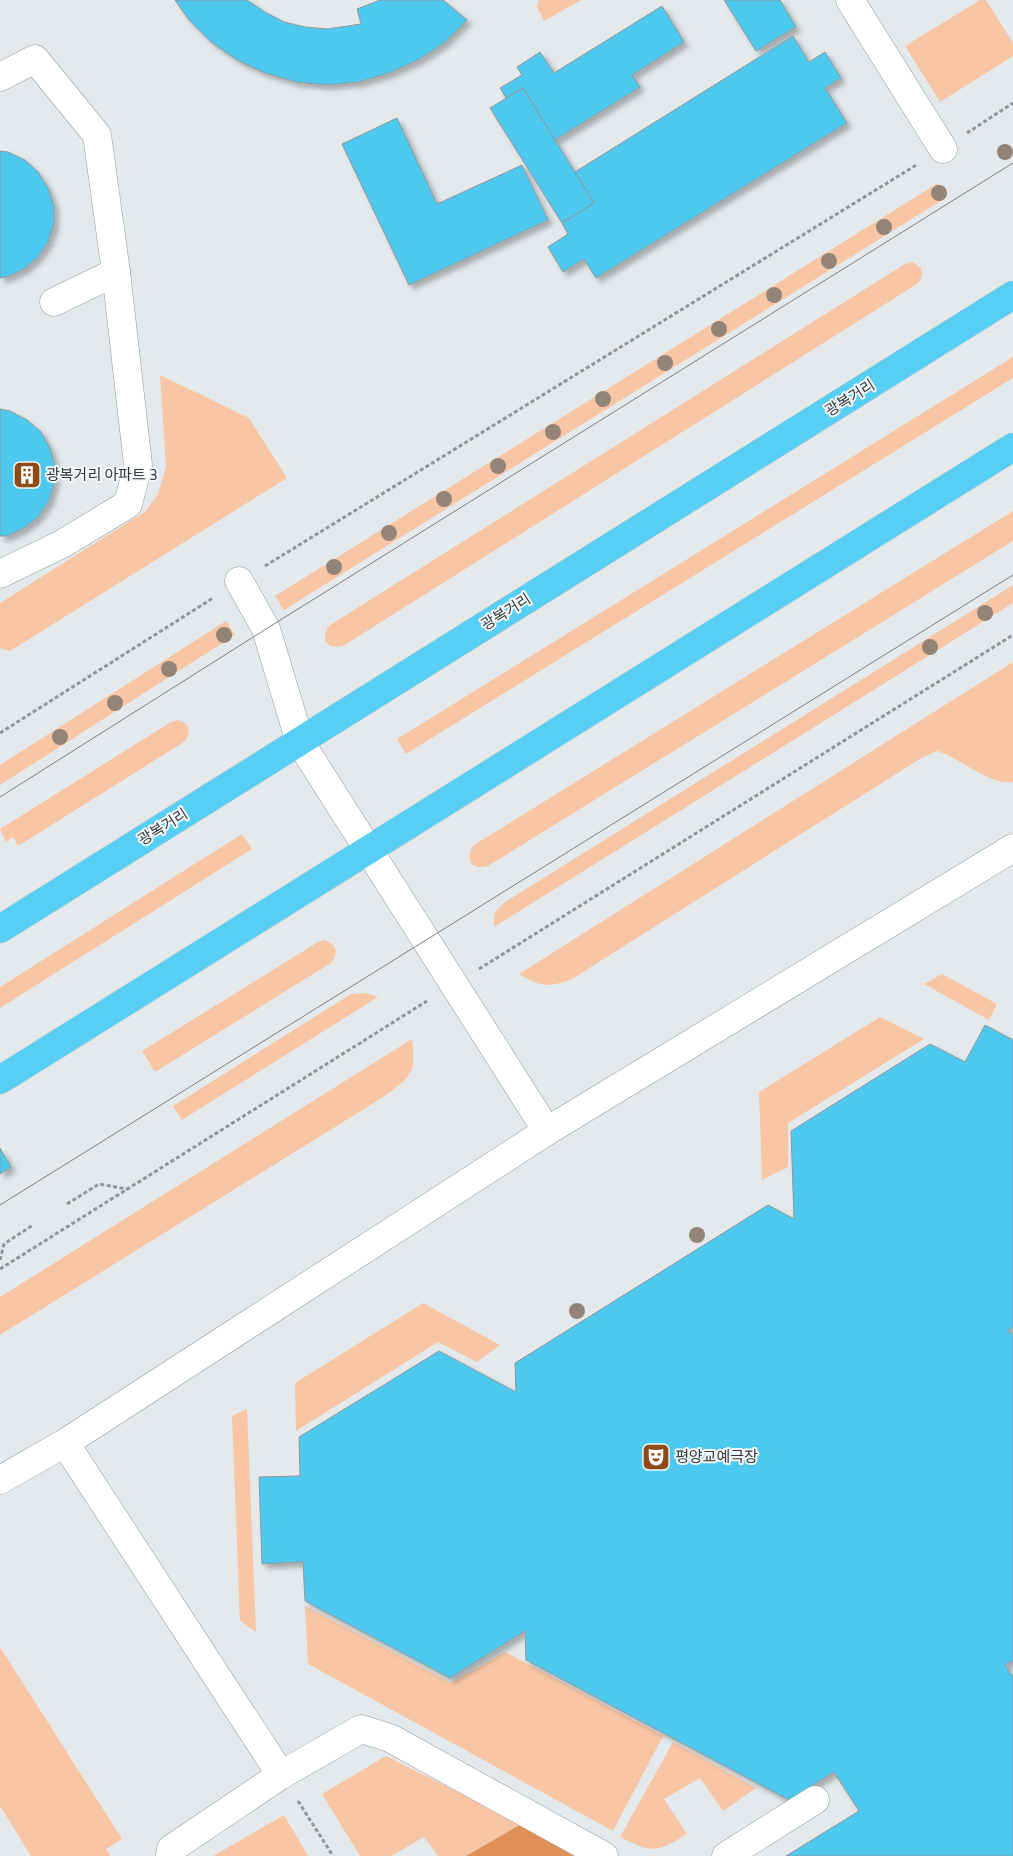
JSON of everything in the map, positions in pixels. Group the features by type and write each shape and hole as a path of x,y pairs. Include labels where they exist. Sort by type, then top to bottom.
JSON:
{"highway":[{"name":"광복거리","path":"0,930 1013,295"},
{"path":"0,1080 1013,447"}],"street":[{"path":"850,0 943,149"},
{"path":"0,77 35,58 98,135 138,465 128,504 62,544 0,574"},
{"path":"54,302 116,272"},
{"path":"239,582 266,629 300,742 547,1131"},
{"path":"0,1480 65,1444 547,1131 1013,848"},
{"path":"65,1444 281,1775"},
{"path":"170,1856 171,1849 281,1775 362,1730 390,1738 604,1856"},
{"path":"726,1856 815,1800"}],"path":[{"path":"0,733 239,582 943,149 1013,103"},
{"path":"0,1269 1013,636"},
{"path":"67,1204 99,1184 127,1190"},
{"path":"0,1260 4,1244 33,1225"},
{"path":"281,1775 333,1856"}],"shaded area":[{"path":"539,0 581,0 544,21 537,7"},
{"path":"980,0 986,0 1013,43 1013,56 940,102 905,46"},
{"path":"938,183 947,197 284,610 275,596"},
{"path":"912,262 919,266 922,272 922,277 917,284 343,646 337,647 326,642 325,634 330,625 905,264"},
{"path":"1013,357 1013,378 406,754 397,739"},
{"path":"160,375 249,418 287,478 10,651 0,648 0,603 146,511 158,494 166,467"},
{"path":"1013,511 1013,541 488,866 477,867 471,862 470,854 474,845"},
{"path":"1013,585 1013,603 494,927 494,914 505,902"},
{"path":"226,621 235,635 0,785 0,765"},
{"path":"1013,662 1013,782 995,780 937,751 923,757 572,979 557,984 545,985 533,982 519,974"},
{"path":"178,720 187,726 189,732 184,742 18,846 13,837 6,842 0,829 171,722"},
{"path":"242,834 252,849 0,1008 0,987"},
{"path":"325,940 332,944 336,950 331,963 155,1072 142,1051 318,942"},
{"path":"942,974 997,1004 989,1020 924,984"},
{"path":"364,993 378,997 182,1120 173,1106 351,994"},
{"path":"880,1017 924,1039 788,1123 788,1167 762,1180 759,1092"},
{"path":"412,1039 413,1060 410,1073 385,1096 0,1335 0,1297"},
{"path":"423,1303 500,1345 477,1362 438,1342 296,1431 295,1383"},
{"path":"247,1409 256,1632 240,1621 232,1416"},
{"path":"305,1606 451,1683 505,1652 663,1736 613,1831 308,1664"},
{"path":"0,1647 122,1839 106,1849 110,1856 31,1856 0,1806"},
{"path":"673,1742 756,1788 723,1811 700,1778 664,1799 687,1834 661,1848 647,1848 620,1837"},
{"path":"386,1756 521,1824 466,1856 438,1856 424,1837 391,1856 360,1856 322,1794"},
{"path":"284,1815 308,1856 213,1856"},
{"path":"521,1824 581,1856 466,1856"}],"building":[{"path":"175,0 247,0 284,22 305,27 327,29 361,24 357,9 380,0 443,0 467,20 444,43 418,60 389,73 359,82 327,85 296,82 265,73 237,60 211,42 189,20"},
{"path":"724,0 780,0 796,27 756,51"},
{"path":"662,6 684,42 632,75 640,87 555,140 523,88 506,98 500,88 522,75 517,67 540,52 554,73"},
{"path":"793,36 809,62 825,52 841,78 825,88 847,123 596,278 584,259 563,272 548,247 568,234 562,223 594,203 575,172"},
{"path":"523,88 594,203 562,223 490,108"},
{"path":"397,118 437,204 522,165 548,220 409,285 342,144"},
{"path":"0,151 8,152 25,160 38,172 48,188 54,206 54,224 48,242 38,257 24,269 7,277 0,278"},
{"name":"광복거리 아파트 3","path":"0,409 10,411 27,420 41,432 50,448 55,466 54,484 49,501 38,517 24,528 7,536 0,536"},
{"name":"평양교예극장","path":"985,1025 1013,1040 1013,1327 1007,1331 1013,1334 1013,1661 1005,1665 1013,1677 1013,1856 786,1856 859,1811 834,1772 789,1800 526,1660 525,1631 450,1678 305,1601 303,1562 262,1564 259,1477 300,1476 299,1437 439,1351 516,1392 515,1363 768,1205 794,1219 791,1131 930,1044 965,1062"},
{"path":"0,1148 11,1167 0,1174"}],"tram line":[{"path":"0,797 1013,163"},
{"path":"0,1205 1013,575"}],"place":[{"name":"광복거리 아파트 3","path":"27,475"},
{"name":"평양교예극장","path":"656,1457"}]}
